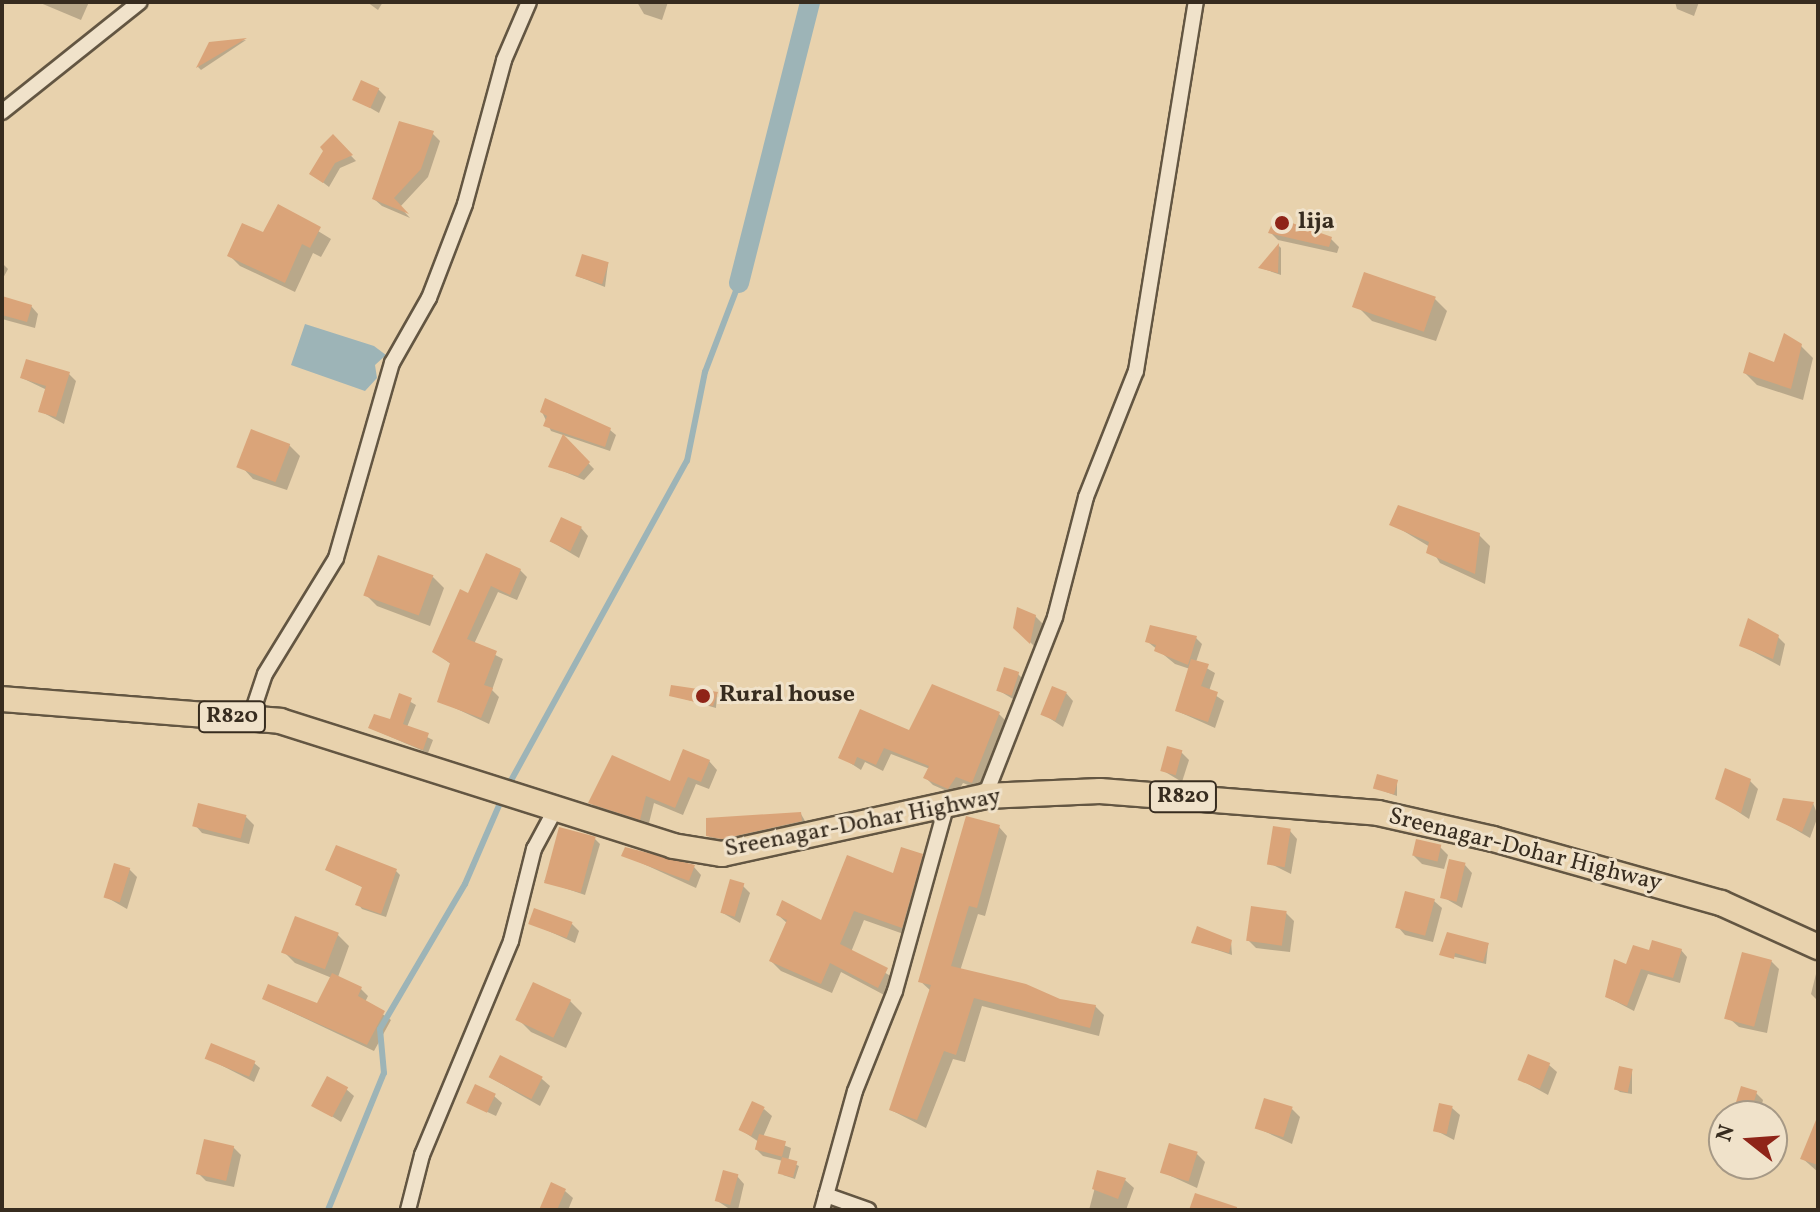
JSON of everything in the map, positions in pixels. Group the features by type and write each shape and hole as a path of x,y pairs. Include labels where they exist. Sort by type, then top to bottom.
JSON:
{"main road":[{"name":"Sreenagar-Dohar Highway","path":"2,699 280,721 455,773 548,808 673,846 722,854 985,796 1100,791 1378,813 1493,839 1721,903 1818,947"}],"street":[{"path":"2,112 140,2"},
{"path":"250,719 265,674 336,558 392,363 429,298 465,204 504,60 529,2"},
{"path":"985,796 1055,617 1086,497 1136,371 1196,2"},
{"path":"868,1210 824,1203 855,1091 895,991 947,804"},
{"path":"408,1210 422,1155 511,941 534,849 548,808"}],"water":[{"path":"305,324 374,346 386,355 375,365 377,378 365,391 291,365"}],"building":[{"path":"247,38 196,68 209,42"},
{"path":"361,80 379,88 370,108 352,100"},
{"path":"399,121 434,131 421,169 394,198 409,214 372,199"},
{"path":"333,134 353,155 335,163 323,183 309,174 323,151 320,147"},
{"path":"278,204 321,227 310,248 302,244 285,283 227,256 242,223 263,232"},
{"name":"lija","path":"1275,217 1332,237 1329,247 1268,233"},
{"path":"1279,243 1278,273 1258,268"},
{"path":"582,254 609,262 602,284 575,276"},
{"path":"1364,272 1436,297 1424,332 1352,307"},
{"path":"2,296 32,305 27,322 2,315"},
{"path":"1784,333 1802,344 1791,389 1743,373 1749,352 1774,362"},
{"path":"26,359 70,372 56,417 38,412 46,386 20,378"},
{"path":"545,398 611,428 605,447 543,426 547,416 540,412"},
{"path":"251,429 290,444 276,482 236,467"},
{"path":"563,434 590,462 578,476 548,467"},
{"path":"1398,505 1480,533 1475,574 1426,553 1429,542 1389,525"},
{"path":"561,517 582,527 570,551 550,541"},
{"path":"486,553 521,569 510,595 491,586 467,639 497,651 484,685 493,688 481,718 437,702 450,663 432,652 460,589 468,593"},
{"path":"378,555 433,575 419,616 363,595"},
{"path":"1017,607 1036,615 1030,644 1013,628"},
{"path":"1748,618 1779,635 1773,659 1739,646"},
{"path":"1150,625 1197,636 1188,665 1154,651 1156,645 1145,642"},
{"path":"1191,659 1209,664 1201,686 1218,692 1208,722 1175,711"},
{"path":"1004,667 1019,672 1011,696 996,691"},
{"path":"932,684 1000,712 972,783 956,777 948,789 923,778 929,766 884,748 876,765 857,757 854,765 838,758 860,709 909,730"},
{"path":"671,685 718,692 713,706 669,696"},
{"path":"1052,686 1067,692 1055,721 1040,715"},
{"path":"399,693 412,698 403,724 429,733 423,750 368,728 374,714 390,719"},
{"path":"1167,746 1182,750 1176,775 1160,771"},
{"path":"683,749 710,760 701,782 688,777 675,808 646,796 640,820 588,803 612,755 670,781"},
{"path":"1725,768 1751,779 1741,813 1715,799"},
{"path":"1377,774 1398,780 1394,794 1373,788"},
{"path":"1783,798 1814,802 1802,832 1776,820"},
{"path":"198,803 247,815 241,838 192,826"},
{"path":"801,812 802,821 722,839 706,836 706,818"},
{"path":"966,816 1000,825 977,908 969,906 951,966 1026,984 1060,999 1096,1005 1090,1028 974,998 956,1055 944,1051 917,1120 889,1110 931,985 918,982"},
{"path":"1273,826 1291,829 1285,867 1267,865"},
{"path":"559,827 596,837 581,893 544,883"},
{"path":"1416,839 1441,845 1438,861 1412,856"},
{"path":"336,845 397,869 381,914 355,905 362,887 325,870"},
{"path":"625,847 695,865 689,881 621,856"},
{"path":"901,847 923,854 902,928 854,911 840,944 888,968 878,988 830,963 821,984 769,961 787,920 776,915 782,900 821,920 847,855 893,873"},
{"path":"1449,859 1466,863 1457,902 1440,898"},
{"path":"114,863 130,868 120,902 103,897"},
{"path":"730,879 744,883 735,917 720,913"},
{"path":"1405,891 1435,899 1425,936 1395,928"},
{"path":"1251,906 1287,911 1282,946 1246,941"},
{"path":"534,908 573,922 567,938 528,924"},
{"path":"295,916 339,933 325,969 281,952"},
{"path":"1197,926 1232,940 1229,953 1191,943"},
{"path":"1447,932 1489,943 1483,962 1455,953 1454,959 1439,955"},
{"path":"1652,940 1682,949 1673,978 1641,969 1627,1006 1605,997 1614,959 1626,964 1633,945 1649,950"},
{"path":"1742,952 1772,960 1754,1027 1724,1019"},
{"path":"332,973 362,987 358,996 385,1011 367,1045 262,999 268,984 317,1003"},
{"path":"533,982 571,1000 553,1038 515,1020"},
{"path":"211,1043 256,1061 249,1077 205,1059"},
{"path":"1528,1054 1550,1063 1540,1089 1518,1080"},
{"path":"500,1055 543,1077 531,1099 489,1077"},
{"path":"1619,1066 1633,1069 1628,1092 1614,1089"},
{"path":"327,1076 348,1087 332,1117 311,1106"},
{"path":"475,1084 496,1094 487,1113 466,1103"},
{"path":"1741,1086 1757,1091 1754,1100 1737,1100"},
{"path":"1264,1098 1293,1107 1283,1137 1255,1129"},
{"path":"752,1101 765,1107 751,1136 738,1130"},
{"path":"1439,1103 1453,1106 1447,1134 1433,1131"},
{"path":"1818,1115 1818,1165 1800,1159"},
{"path":"759,1134 786,1141 782,1157 755,1149"},
{"path":"204,1139 234,1146 226,1181 196,1174"},
{"path":"1169,1143 1198,1152 1189,1181 1160,1173"},
{"path":"782,1157 797,1161 793,1178 778,1173"},
{"path":"723,1170 738,1174 730,1205 715,1201"},
{"path":"1097,1170 1126,1178 1118,1199 1092,1189"},
{"path":"551,1182 566,1189 557,1210 539,1210"},
{"path":"1195,1193 1237,1207 1237,1210 1189,1210"}],"waterway":[{"path":"739,283 810,2"},
{"path":"508,786 687,461 705,372 739,283"},
{"path":"328,1210 384,1073 380,1029 465,884 503,796"}],"place":[{"name":"lija","path":"1282,223"},
{"name":"Rural house","path":"703,696"}]}
